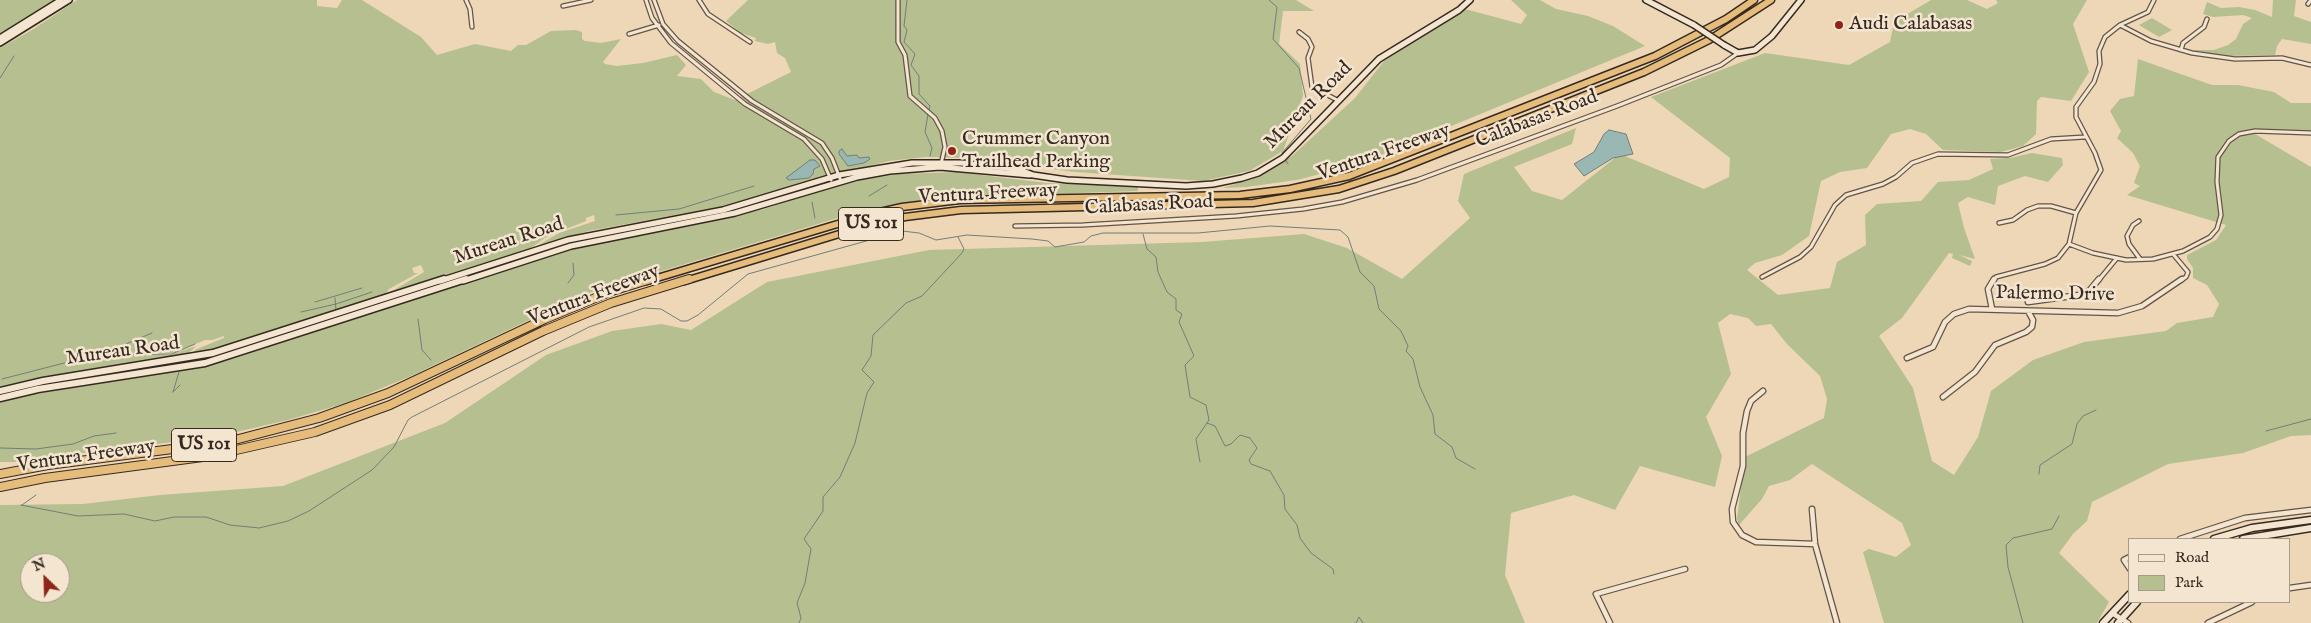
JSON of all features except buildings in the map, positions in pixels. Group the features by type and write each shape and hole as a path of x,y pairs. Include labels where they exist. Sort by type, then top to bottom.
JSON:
{"highway":[{"name":"Ventura Freeway","path":"0,474 48,465 227,442 319,418 408,384 545,319 604,294 870,214 902,207 977,200 1240,195 1290,189 1349,176 1655,56 1726,19 1754,0"},
{"name":"Ventura Freeway","path":"0,487 45,478 210,456 315,432 407,398 543,331 611,303 872,224 905,217 961,210 1252,203 1298,198 1339,189 1394,171 1644,72 1709,40 1771,0"}],"main road":[{"path":"0,38 61,0"},
{"path":"0,42 69,0"},
{"name":"Mureau Road","path":"0,398 46,387 205,363 572,246 718,217 840,178 941,165 1067,180 1186,186 1226,182 1258,172 1284,158 1379,59 1459,10 1470,0"},
{"path":"1646,0 1694,25 1738,53"},
{"name":"Calabasas Road","path":"1738,53 1750,52 1765,42 1781,26 1801,0"},
{"path":"14,30 19,32"},
{"name":"Mureau Road","path":"0,390 52,379 214,353 568,240 723,210 832,181"},
{"path":"2217,538 2252,528 2311,520"},
{"path":"2248,538 2311,528"},
{"path":"2103,623 2128,596"},
{"path":"2120,621 2135,603"}],"street":[{"path":"466,0 472,27"},
{"path":"563,6 591,0"},
{"path":"646,0 652,18 671,43 745,104 804,139 822,160 832,181"},
{"path":"654,0 663,24 678,40 752,101 816,138 830,154 840,178"},
{"path":"699,0 708,14 750,42"},
{"path":"898,0 898,42 905,55 910,96 929,112 942,131 945,139 941,165"},
{"path":"1992,309 1988,289 1996,276 2045,264 2058,258 2069,244 2076,213 2101,170 2095,153 2076,117 2076,107 2094,82 2100,64 2099,51 2102,41 2120,25 2148,12 2154,0"},
{"path":"2181,50 2183,43 2204,27 2207,19"},
{"path":"629,34 663,24"},
{"path":"2120,25 2151,41 2210,57 2235,59 2282,58 2311,65"},
{"path":"1298,32 1308,39 1312,46 1308,58 1312,87 1339,101"},
{"name":"Calabasas Road","path":"1015,226 1083,225 1236,216 1303,209 1342,202 1424,178 1617,106 1722,65 1738,53"},
{"path":"2069,244 2093,253 2118,258 2140,259 2173,254 2210,237 2217,229 2221,215 2218,158 2229,141 2239,134 2255,131 2311,133"},
{"path":"1762,277 1772,270 1800,257 1811,247 1835,205 1846,195 1883,184 1896,177 1912,163 1938,154 2008,155 2051,139 2085,137"},
{"path":"1999,223 2013,220 2026,210 2038,206 2051,206 2076,213"},
{"path":"2139,221 2133,224 2126,236 2129,244 2140,259"},
{"name":"Palermo Drive","path":"1907,358 1933,347 1945,322 1954,314 1970,309 2098,314 2118,313 2142,306 2186,277 2188,272 2185,266 2173,254"},
{"path":"2028,302 2079,295 2089,291 2118,258"},
{"path":"1944,397 1975,372 1988,357 1995,345 2026,332 2032,327 2033,320 2028,311"},
{"path":"1763,391 1751,401 1747,411 1743,433 1743,466 1732,509 1732,522 1742,535 1756,542 1815,544"},
{"path":"1812,509 1815,544 1837,623"},
{"path":"2183,538 2224,523 2245,518 2311,510"},
{"path":"1610,623 1596,594 1684,569"},
{"path":"2291,588 2311,585"},
{"path":"2208,623 2250,603"},
{"path":"2112,613 2120,621 2128,623"}],"green space":[{"path":"0,0 55,0 0,34"},
{"path":"77,0 317,0 317,6 337,8 342,0 362,0 421,37 437,55 475,44 511,51 518,45 526,45 551,31 576,30 582,32 582,39 585,41 601,43 621,39 603,62 605,64 617,66 643,63 677,55 686,65 677,76 701,79 714,92 735,100 791,72 785,58 777,53 775,42 768,44 755,41 756,38 741,33 726,21 748,0 1296,0 1314,11 1283,11 1279,44 1300,64 1303,96 1283,151 1249,171 1203,181 1075,172 966,158 925,157 889,161 724,206 589,231 537,246 559,233 595,221 594,215 586,218 586,221 546,237 531,248 389,293 424,272 421,265 412,268 414,273 418,273 389,289 384,296 223,347 192,353 224,338 224,336 205,340 174,353 114,355 170,355 196,346 188,354 173,358 61,374 0,387 0,48 32,30"},
{"path":"1511,0 1540,0 1556,9 1588,16 1613,26 1645,46 1362,163 1297,180 1223,188 1258,176 1292,156 1355,98 1384,61 1465,9 1521,24 1527,15"},
{"path":"1931,0 1967,0 1987,9 1998,3 1996,0 2087,0 2073,24 2089,72 2071,101 2041,97 2037,101 2036,134 2023,146 2001,152 1943,150 1926,134 1910,129 1891,134 1867,168 1840,172 1821,181 1809,236 1782,255 1755,263 1747,270 1778,295 1830,288 1837,262 1866,245 1865,215 1877,204 1921,201 1938,182 1969,180 1993,169 1990,159 2010,158 2032,153 2062,158 2063,165 2048,182 2025,176 1998,186 1995,205 1968,197 1958,203 1964,228 1975,259 1959,255 1972,261 1970,266 1952,258 1953,254 1949,253 1902,318 1879,336 1913,388 1932,461 1954,475 1978,437 1991,391 2033,360 2084,342 2166,331 2177,323 2213,317 2219,304 2207,285 2193,278 2193,268 2187,259 2187,255 2216,240 2226,225 2127,195 2140,186 2134,183 2140,166 2133,153 2117,138 2121,131 2110,111 2120,99 2134,96 2138,59 2212,85 2238,85 2274,92 2291,103 2311,103 2311,133 2273,130 2255,134 2311,167 2311,435 2291,436 2243,453 2168,464 2092,502 2087,521 2073,534 2059,553 2109,602 2097,623 1884,623 1863,552 1869,549 1896,557 1911,545 1902,523 1812,464 1790,480 1769,486 1762,499 1739,525 1737,519 1745,457 1824,418 1827,399 1820,376 1787,344 1771,324 1756,326 1748,318 1730,314 1718,323 1731,374 1706,417 1722,456 1715,487 1640,466 1615,510 1574,495 1511,513 1505,575 1525,623 0,623 0,505 83,504 160,495 283,486 445,423 546,355 612,331 661,324 691,330 767,282 929,250 1202,242 1304,234 1347,248 1402,279 1470,218 1458,201 1464,174 1576,128 1572,144 1514,167 1532,191 1562,200 1620,154 1704,189 1729,177 1730,158 1651,97 1765,53 1849,65 1890,42 1894,22"},
{"path":"2273,0 2296,0 2294,16 2311,22 2311,44 2282,39 2277,46 2275,55 2226,56 2190,50 2214,50 2228,45 2236,39 2243,24 2252,18 2243,15 2213,17 2203,14 2207,2 2221,8 2239,7 2255,10 2272,17"},
{"path":"2152,18 2172,30 2159,37 2139,25"},
{"path":"957,172 1047,183 1138,185 1138,191 933,198 851,214 582,295 411,376 346,403 288,420 215,437 19,462 0,462 0,402 16,397 192,369 235,358 576,247 764,209 848,182 899,174"}],"water":[{"path":"1609,130 1626,134 1633,154 1613,158 1584,176 1574,164 1594,152 1604,134"},
{"path":"842,149 847,156 857,155 859,158 869,157 870,159 864,163 848,166 839,154 839,151"},
{"path":"810,160 815,160 820,166 814,169 813,174 809,178 789,180 786,178"}],"waterway":[{"path":"907,0 904,26 907,30 904,42 915,54 911,65 919,76 919,94 930,106 929,110"},
{"path":"1269,0 1277,7 1273,39 1299,68 1311,119 1282,153 1283,156"},
{"path":"0,78 14,56"},
{"path":"928,114 925,132 932,148 930,156"},
{"path":"1285,159 1288,164"},
{"path":"869,196 887,185"},
{"path":"616,215 679,209 754,186"},
{"path":"812,202 815,218"},
{"path":"21,505 78,516 124,514 155,521 174,517 206,517 230,525 259,528 288,521 309,511 372,470 394,447 408,420 412,417 589,327 644,308 661,309 681,321 687,321 698,315 748,274 902,231 919,233 936,240 967,235 1032,239 1048,241 1055,247 1084,242 1091,236 1103,233 1198,233 1270,226 1340,230 1348,237 1360,272 1374,286 1379,309 1401,331 1408,346 1406,351 1413,359 1420,387 1433,415 1435,434 1452,447 1456,458 1475,469"},
{"path":"1143,234 1147,249 1156,257 1158,272 1167,292 1176,299 1176,310 1182,314 1179,322 1194,356 1185,365 1190,397 1206,405 1209,420 1196,439 1200,462"},
{"path":"799,623 801,618 797,603 805,583 811,549 804,539 823,511 823,497 840,477 855,443 867,393 874,382 862,370 871,356 873,335 906,303 922,296 962,253 964,249 958,237"},
{"path":"568,283 574,275 573,263"},
{"path":"315,302 362,288"},
{"path":"336,304 372,292"},
{"path":"335,298 336,304"},
{"path":"301,312 336,304"},
{"path":"336,304 336,310"},
{"path":"418,319 422,350 431,360"},
{"path":"2,379 107,352 152,333"},
{"path":"114,355 172,354 195,344"},
{"path":"179,372 173,392 180,385"},
{"path":"2039,474 2040,465 2072,444 2077,424 2083,416 2096,410"},
{"path":"2266,431 2311,419"},
{"path":"1207,423 1215,426 1225,446 1231,444 1240,435 1250,438 1257,448 1249,460 1251,464 1270,471 1284,495 1285,509 1297,525 1300,538 1311,553 1333,569 1334,574"},
{"path":"0,448 36,449 73,444 94,436 116,433"},
{"path":"22,505 36,495"},
{"path":"2023,623 2008,567 2006,545 2013,538 2052,529 2059,516"},
{"path":"1356,623 1359,617 1363,623"}],"place":[{"name":"Audi Calabasas","path":"1839,25"},
{"name":"Crummer Canyon Trailhead Parking","path":"952,151"}]}
